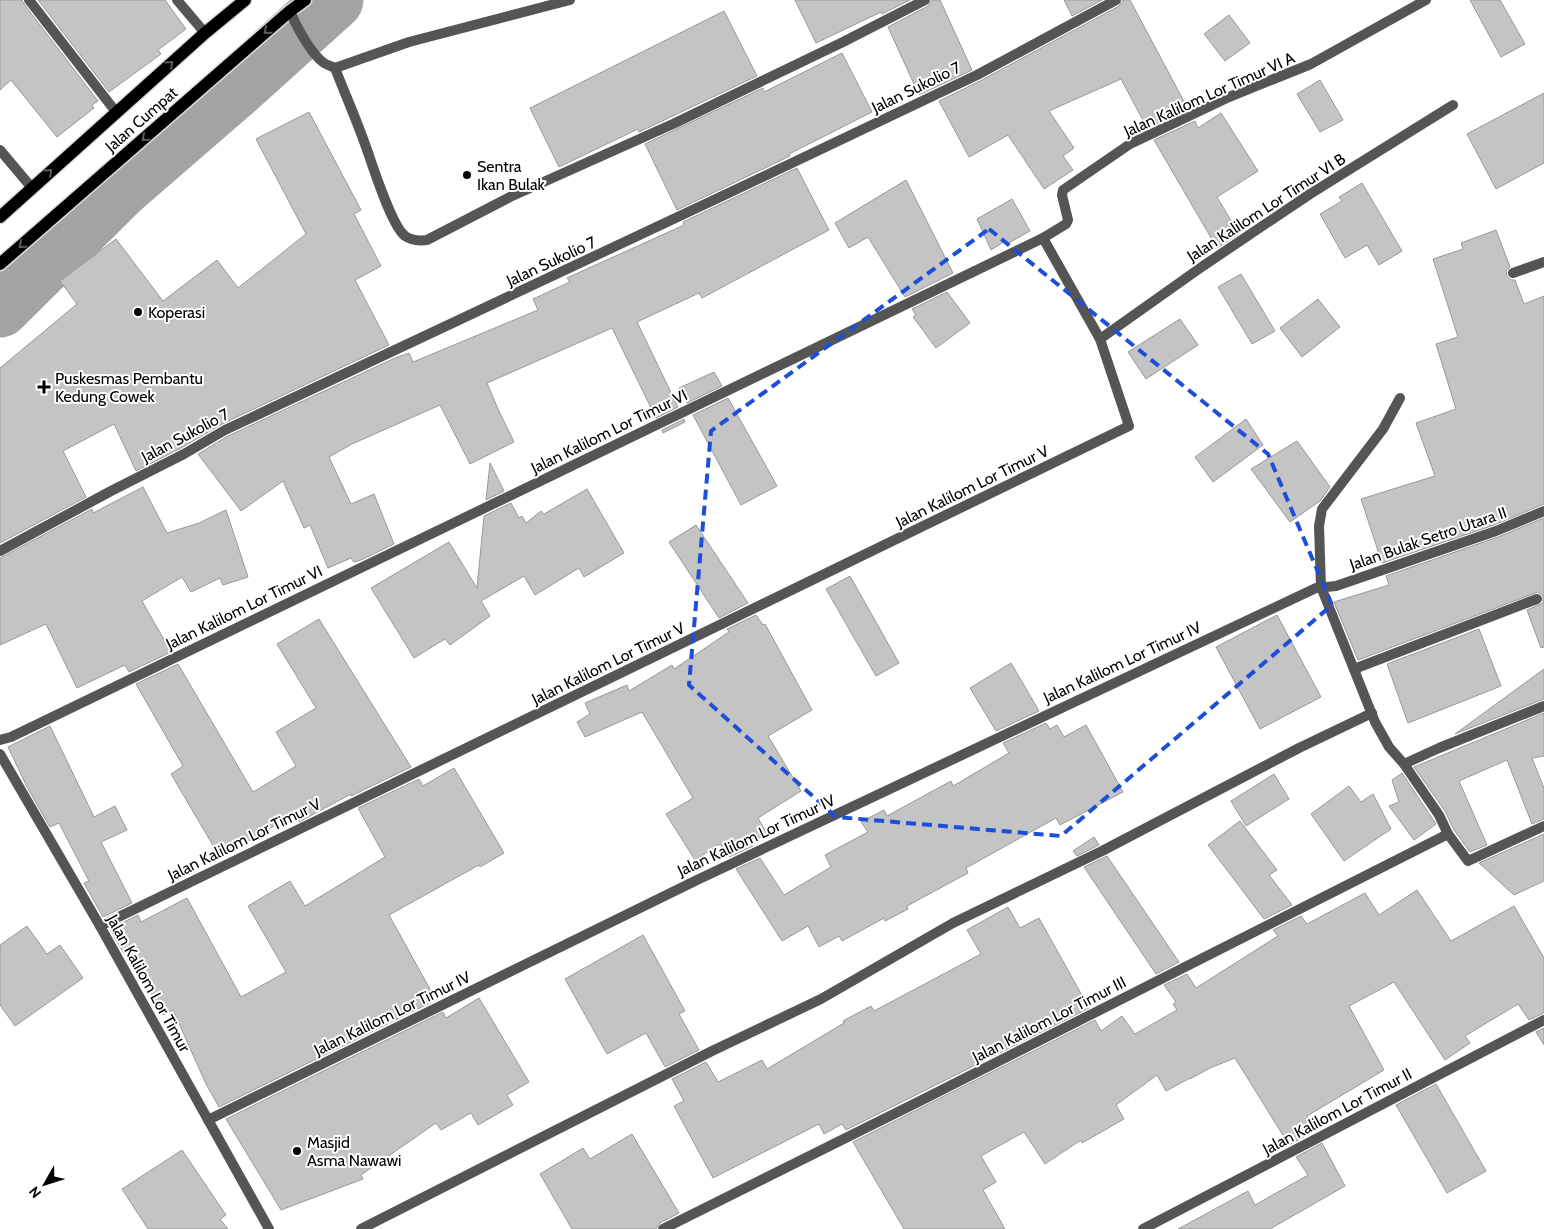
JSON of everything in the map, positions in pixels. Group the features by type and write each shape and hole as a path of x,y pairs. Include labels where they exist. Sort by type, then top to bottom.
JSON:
{"main road":[{"name":"Jalan Cumpat","path":"0,217 205,33 245,0"},
{"name":"Jalan Cumpat","path":"0,264 305,0"}],"street":[{"path":"29,0 116,112"},
{"path":"177,0 205,33"},
{"path":"335,68 409,42 570,0"},
{"path":"290,11 298,30 322,62 335,68 375,174 398,228 415,241 427,240 510,197 673,124 925,0"},
{"name":"Jalan Sukolio 7","path":"0,551 252,417 976,75 1116,0"},
{"name":"Jalan Kalilom Lor Timur VI A","path":"1043,238 1066,224 1068,220 1062,195 1063,190 1130,144 1229,97 1311,64 1426,0"},
{"name":"Jalan Kalilom Lor Timur VI B","path":"1100,338 1310,194 1453,105"},
{"path":"0,150 32,188"},
{"path":"1043,238 1100,338"},
{"name":"Jalan Kalilom Lor Timur VI","path":"0,740 11,737 1043,238"},
{"path":"1513,273 1544,262"},
{"name":"Jalan Kalilom Lor Timur V","path":"100,926 1129,426 1100,338"},
{"path":"1400,398 1384,429 1322,508 1319,526 1322,587 1375,722 1389,746 1439,814 1448,834 1468,861 1544,826"},
{"name":"Jalan Bulak Setro Utara II","path":"1322,587 1336,586 1496,531 1544,511"},
{"name":"Jalan Kalilom Lor Timur IV","path":"208,1120 697,880 1033,720 1316,588 1322,587"},
{"path":"1354,669 1538,599"},
{"path":"1404,764 1544,706"},
{"path":"361,1229 712,1051 821,999 953,923 1102,851 1291,752 1372,713"},
{"name":"Jalan Kalilom Lor Timur","path":"0,754 100,926 269,1229"},
{"name":"Jalan Kalilom Lor Timur III","path":"663,1229 1448,834"},
{"name":"Jalan Kalilom Lor Timur II","path":"1143,1229 1544,1020"}],"highlighted area":[{"path":"989,229 1268,454 1332,605 1061,836 836,817 689,685 711,431"}],"building":[{"path":"0,0 22,0 98,101 92,105 94,108 57,137 11,80 0,90"},
{"path":"38,0 165,0 186,29 158,50 161,54 109,92"},
{"path":"795,0 910,0 816,43"},
{"path":"932,0 940,0 972,70 919,95 888,27 928,6"},
{"path":"1064,0 1102,0 1072,16"},
{"path":"1123,0 1130,0 1188,109 1147,128 1121,79 1049,111 1074,148 1063,156 1073,170 1044,189 1008,135 969,157 939,101 1119,6"},
{"path":"1470,0 1500,0 1525,44 1501,57"},
{"path":"724,11 757,76 639,132 638,129 559,167 530,108"},
{"path":"1229,15 1250,43 1225,61 1204,34"},
{"path":"842,53 872,112 789,154 790,156 677,210 645,144 763,88 764,92"},
{"path":"1320,80 1343,120 1320,132 1297,94"},
{"path":"1544,93 1544,163 1496,189 1467,134"},
{"path":"309,112 361,210 354,214 381,266 355,280 389,345 222,424 136,471 114,424 63,451 86,497 0,543 0,368 77,304 60,281 116,239 163,301 217,260 238,288 306,234 256,139"},
{"path":"1221,113 1258,171 1217,197 1239,234 1217,248 1154,140 1195,121 1198,128"},
{"path":"797,168 829,230 702,298 699,293 637,322 678,407 656,418 612,328 487,383 514,442 470,464 440,405 352,444 329,457 351,504 374,494 394,544 361,560 354,562 351,558 328,568 310,525 304,528 283,481 241,511 198,454 228,436 395,358 409,353 413,362 538,310 533,299 570,282 567,278 684,225 683,222"},
{"path":"906,180 953,273 905,297 868,237 849,248 835,223"},
{"path":"1362,183 1402,251 1379,265 1367,245 1345,258 1320,214 1342,201 1339,197"},
{"path":"1012,199 1030,231 1007,244 1005,241 991,250 977,219"},
{"path":"1496,230 1510,267 1506,271 1507,276 1511,280 1515,280 1524,304 1544,296 1544,504 1494,525 1382,563 1361,499 1435,476 1416,423 1456,409 1436,344 1458,337 1433,259 1463,249 1461,243"},
{"path":"1241,274 1275,331 1252,344 1218,287"},
{"path":"947,292 970,323 936,348 913,317 916,315 912,309"},
{"path":"1318,299 1340,327 1302,357 1280,328"},
{"path":"1180,319 1198,345 1146,379 1128,352"},
{"path":"714,372 722,386 687,403 679,388"},
{"path":"728,398 777,486 741,505 693,415"},
{"path":"684,419 685,422 663,433 662,430"},
{"path":"1246,419 1263,445 1213,482 1195,457"},
{"path":"1297,441 1330,487 1320,501 1290,522 1251,469"},
{"path":"490,463 504,491 486,500"},
{"path":"143,487 167,533 199,523 226,510 248,577 223,585 220,578 191,592 182,577 142,601 171,652 129,672 125,665 77,688 46,624 0,645 0,558 92,509 93,513"},
{"path":"587,489 624,553 584,577 579,568 535,595 524,576 481,601 490,616 450,645 445,639 414,658 371,588 449,542 477,588 484,516 511,503 519,518 522,516 526,523 541,511 544,514"},
{"path":"1544,518 1544,647 1541,648 1527,610 1543,603 1543,596 1538,592 1358,660 1334,602 1389,585 1386,576 1498,537"},
{"path":"696,525 748,603 719,618 669,542"},
{"path":"850,576 899,663 876,676 826,589"},
{"path":"756,615 763,625 765,624 812,710 768,736 801,791 758,818 767,834 751,842 753,846 729,857 720,844 695,860 666,814 693,798 642,712 585,737 577,722 590,714 585,703 627,685 629,691 672,665 674,669 729,632 727,629"},
{"path":"1277,615 1321,697 1260,729 1216,647"},
{"path":"319,619 411,767 351,796 351,794 299,822 294,814 232,851 230,847 218,854 171,774 183,766 136,684 178,664 253,792 296,766 276,732 316,708 277,644"},
{"path":"1479,629 1501,686 1408,723 1387,664"},
{"path":"1011,663 1039,711 996,731 970,688"},
{"path":"1544,669 1544,699 1455,734"},
{"path":"1544,713 1544,756 1532,758 1544,788 1544,819 1532,824 1507,760 1459,781 1487,845 1470,852 1454,830 1445,811 1414,767"},
{"path":"1046,723 1050,729 1057,725 1064,737 1086,725 1123,792 1060,825 1056,818 966,868 968,873 907,906 908,909 885,921 884,918 842,941 839,936 819,947 808,926 782,941 736,869 760,858 784,895 831,867 825,855 868,832 861,822 884,810 887,816 951,781 953,786 1009,753 1003,743"},
{"path":"50,726 94,817 115,806 127,830 101,842 132,903 103,917 84,883 89,881 59,823 50,827 27,787 8,747"},
{"path":"454,768 504,853 389,915 436,1000 219,1107 206,1084 173,1010 163,1015 129,952 124,954 110,929 138,915 141,922 187,898 241,997 286,972 248,906 290,881 305,906 385,857 358,808 419,779 423,786"},
{"path":"1402,773 1436,824 1414,840 1389,806 1399,802 1392,780"},
{"path":"1274,774 1289,799 1246,826 1231,801"},
{"path":"1349,786 1361,802 1373,794 1391,829 1344,861 1311,814"},
{"path":"1240,821 1277,870 1269,875 1292,905 1264,919 1208,845"},
{"path":"1544,834 1544,881 1514,895 1479,863"},
{"path":"1094,837 1099,845 1077,856 1073,851"},
{"path":"1107,856 1179,962 1156,974 1084,867"},
{"path":"1417,890 1451,941 1514,906 1544,958 1544,1013 1529,1020 1518,1004 1465,1036 1470,1043 1445,1060 1394,982 1349,1006 1384,1070 1307,1116 1315,1131 1289,1145 1235,1058 1210,1068 1166,1091 1157,1075 1116,1105 1124,1119 1082,1143 1081,1140 1045,1164 1024,1132 981,1156 996,1182 983,1190 1005,1229 904,1229 853,1142 1095,1020 1101,1031 1122,1016 1135,1034 1177,1010 1173,1004 1176,1002 1164,985 1187,974 1196,988 1278,936 1273,930 1301,916 1307,924 1365,893 1379,915"},
{"path":"1008,907 1020,928 1039,918 1089,1008 846,1130 842,1124 824,1134 819,1124 713,1178 674,1106 684,1101 672,1079 706,1062 718,1082 762,1060 767,1069 844,1023 843,1021 871,1006 874,1011 981,954 967,930"},
{"path":"27,926 47,954 60,945 83,978 15,1026 0,1005 0,945"},
{"path":"643,935 685,1011 679,1014 699,1050 665,1067 646,1033 607,1054 565,979"},
{"path":"479,998 529,1082 507,1095 513,1105 478,1125 471,1113 441,1130 436,1123 361,1175 363,1179 281,1210 226,1119 443,1012 446,1018"},
{"path":"1544,1028 1544,1045 1536,1032"},
{"path":"1436,1084 1486,1171 1447,1193 1396,1105"},
{"path":"632,1134 679,1213 660,1223 656,1229 572,1229 540,1174 583,1148 590,1159"},
{"path":"1322,1143 1345,1186 1270,1229 1178,1229 1248,1191 1255,1205 1308,1175 1296,1157"},
{"path":"182,1150 226,1215 220,1219 228,1229 148,1229 122,1189"}],"waterway":[{"path":"0,308 120,189 334,0"}],"place":[{"name":"Sentra Ikan Bulak","path":"467,175"},
{"name":"Koperasi","path":"138,312"},
{"name":"Puskesmas Pembantu Kedung Cowek","path":"44,387"},
{"name":"Masjid Asma Nawawi","path":"297,1151"}]}
